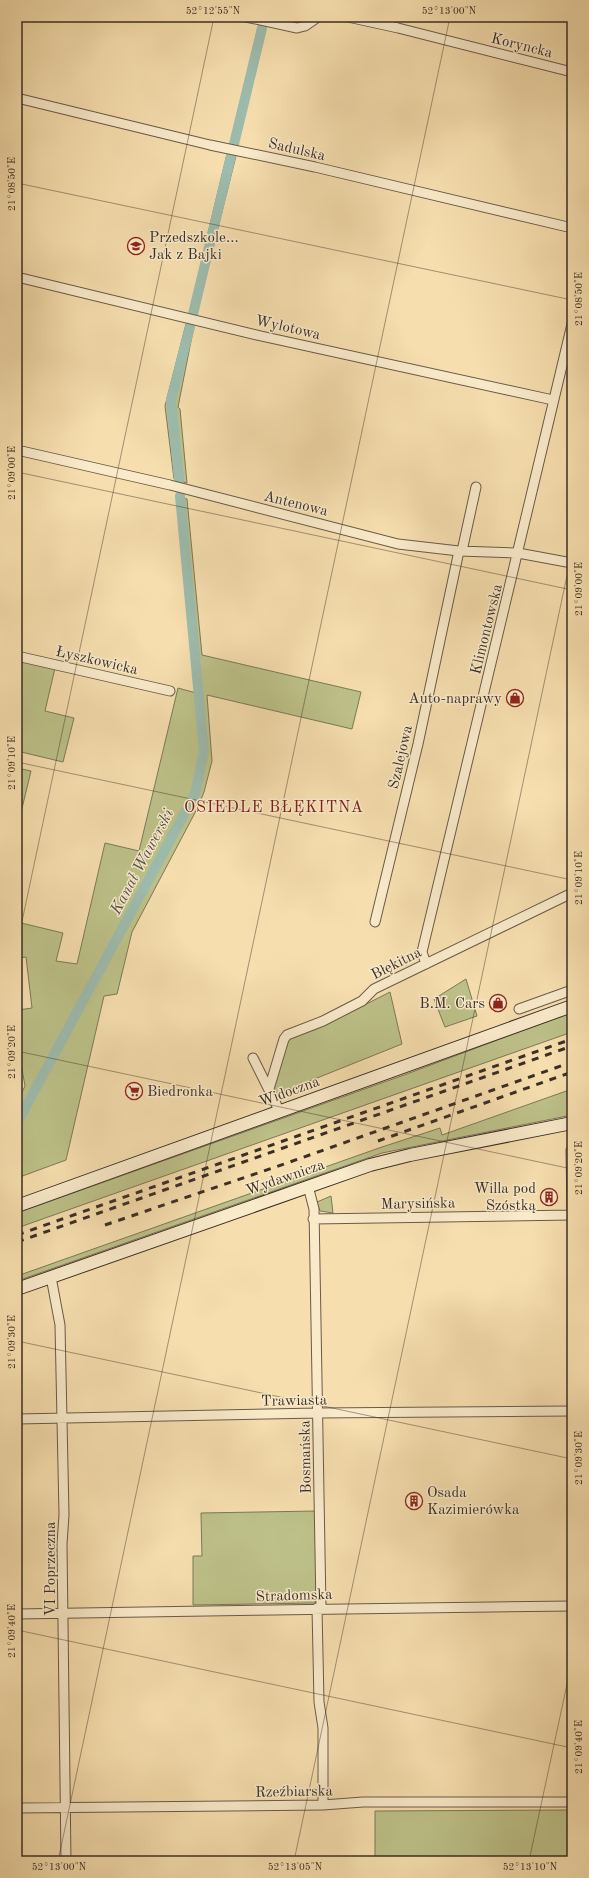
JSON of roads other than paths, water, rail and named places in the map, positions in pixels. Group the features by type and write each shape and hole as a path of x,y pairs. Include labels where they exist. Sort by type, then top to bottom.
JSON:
{"main road":[{"name":"Widoczna","path":"17,1206 572,1006"},
{"name":"Wydawnicza","path":"17,1289 370,1165 404,1156 572,1123"}],"street":[{"path":"246,17 297,28 305,26 318,17"},
{"name":"Koryncka","path":"348,17 398,28 572,72"},
{"name":"Sadulska","path":"17,98 210,145 307,166 572,228"},
{"name":"Wylotowa","path":"17,277 261,336 553,400"},
{"name":"Klimontowska","path":"426,964 422,952 572,324"},
{"name":"Antenowa","path":"17,450 162,483 388,541 460,551 518,553 572,562"},
{"name":"Szalejowa","path":"375,922 418,744 460,551 476,487"},
{"name":"Łyszkowicka","path":"17,656 170,691"},
{"name":"Błękitna","path":"269,1089 284,1039 287,1035 323,1021 362,1001 374,989 572,894"},
{"path":"519,1009 572,990"},
{"path":"253,1058 280,1112"},
{"path":"571,1150 572,1214"},
{"name":"Bosmańska","path":"308,1186 312,1201 313,1219 318,1413 319,1702 323,1728 324,1805"},
{"name":"Marysińska","path":"313,1219 572,1214"},
{"name":"VI Poprzeczna","path":"51,1277 60,1325 66,1861"},
{"name":"Trawiasta","path":"17,1419 318,1413 572,1411"},
{"name":"Stradomska","path":"17,1614 319,1608 572,1606"},
{"name":"Rzeźbiarska","path":"17,1808 324,1805 363,1802 572,1802"}],"waterway":[{"name":"Kanał Wawerski","path":"234,144 262,28"},
{"name":"Kanał Wawerski","path":"193,314 231,156"},
{"name":"Kanał Wawerski","path":"179,479 171,400 190,327"},
{"name":"Kanał Wawerski","path":"17,1123 195,794 204,751 180,496"}],"railway":[{"path":"17,1235 572,1039"},
{"path":"17,1242 572,1046"},
{"path":"105,1225 287,1163 572,1062"},
{"path":"378,1141 572,1072"}],"place":[{"name":"Przedszkole... Jak z Bajki","path":"136,246"},
{"name":"Auto-naprawy","path":"515,698"},
{"name":"B.M. Cars","path":"498,1003"},
{"name":"Biedronka","path":"134,1091"},
{"name":"Willa pod Szóstką","path":"549,1197"},
{"name":"Osada Kazimierówka","path":"414,1501"}],"district":[{"name":"OSIEDLE BŁĘKITNA","path":"274,806"}]}
